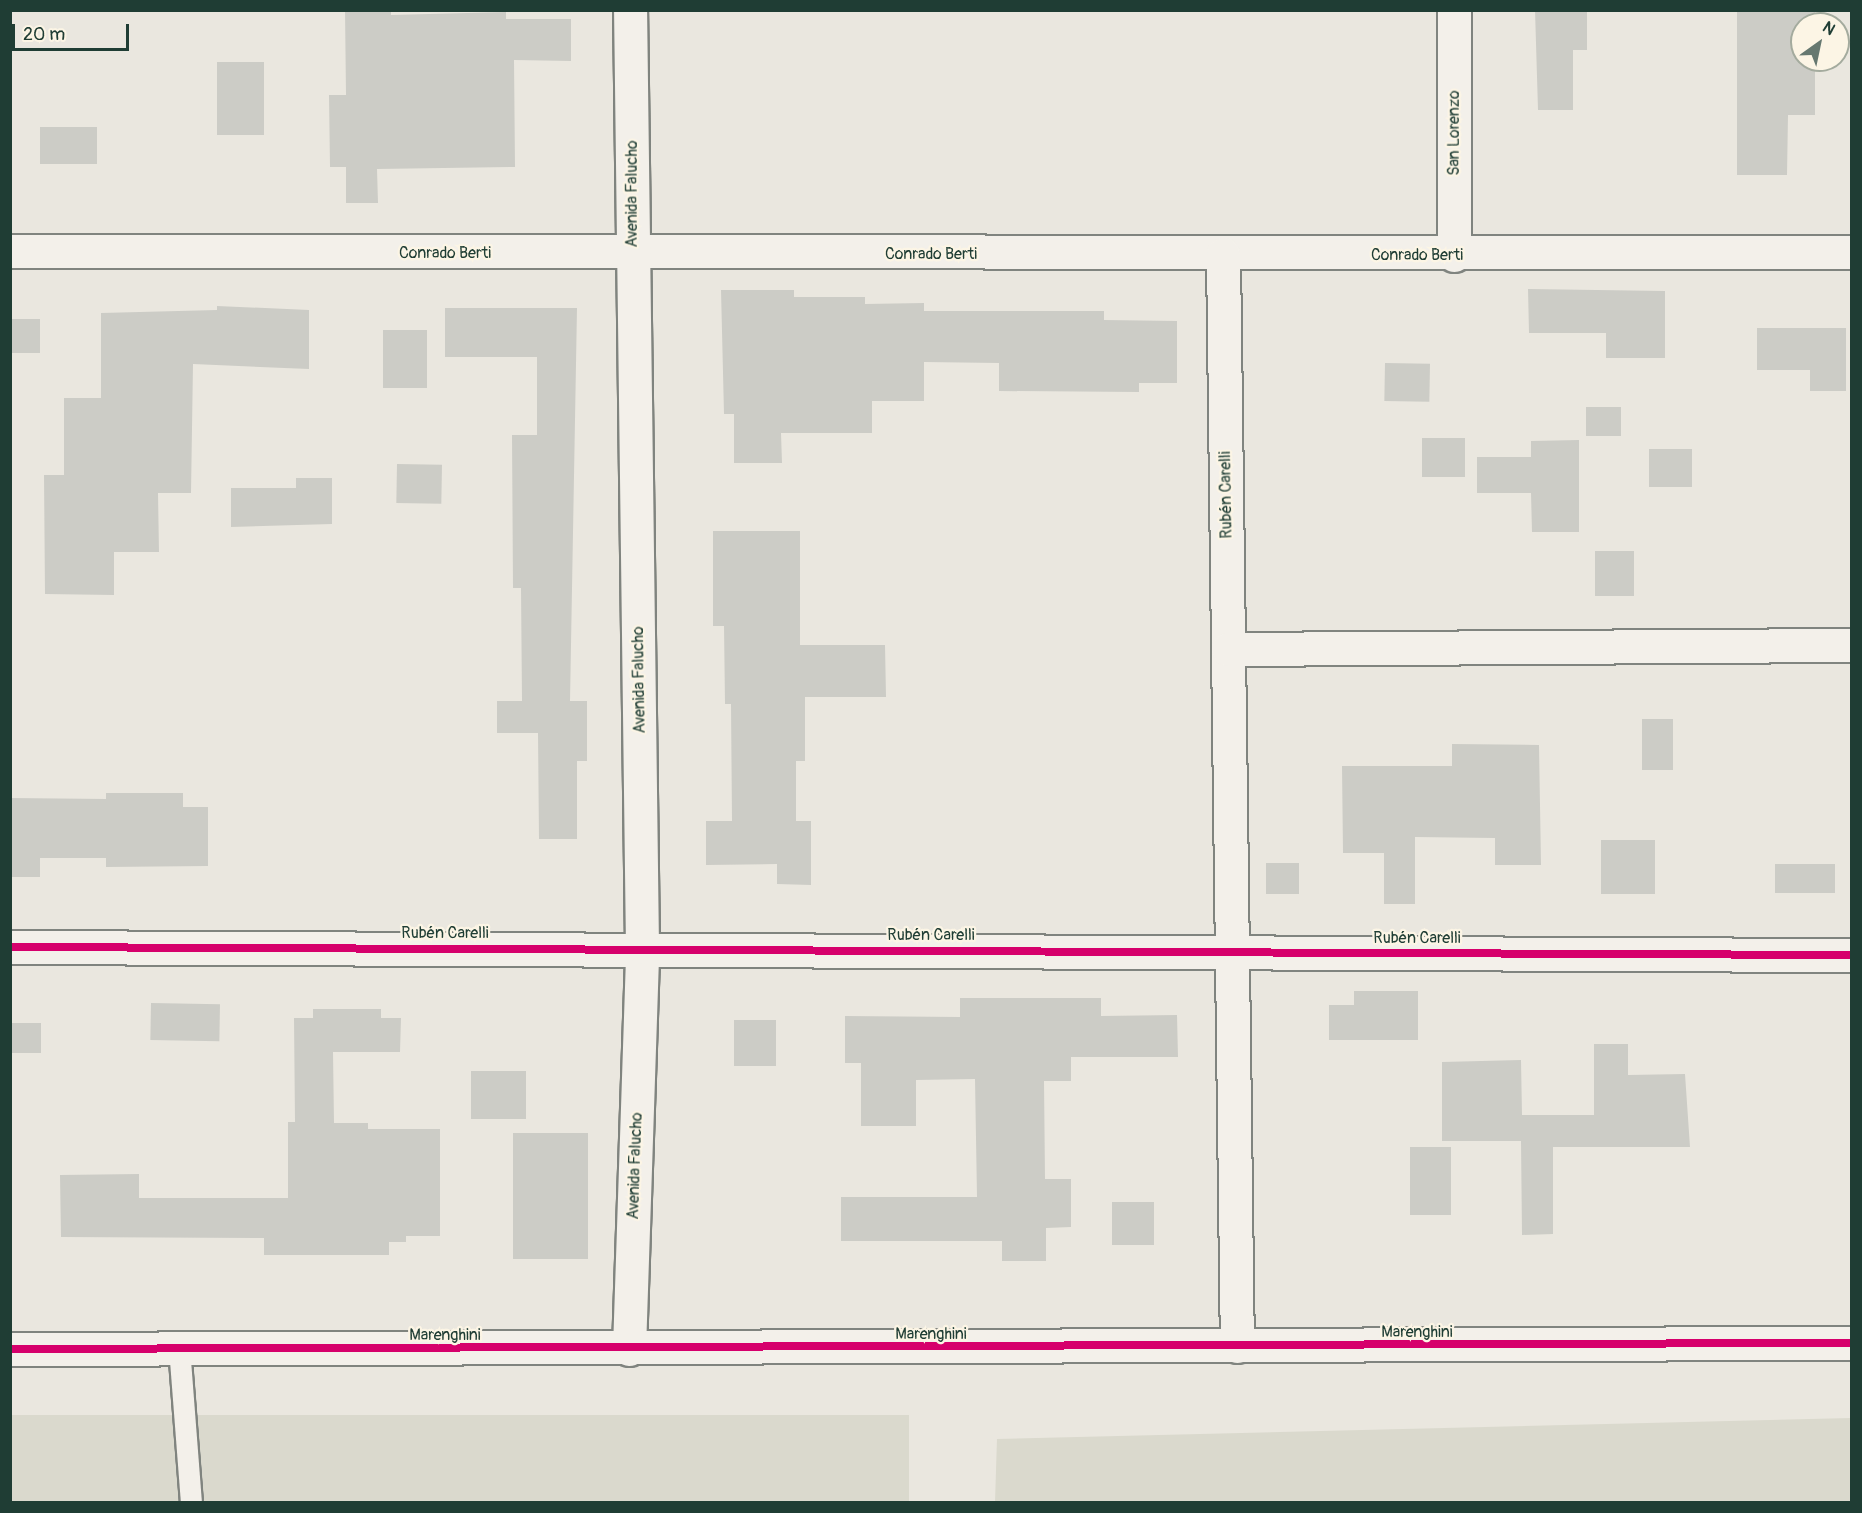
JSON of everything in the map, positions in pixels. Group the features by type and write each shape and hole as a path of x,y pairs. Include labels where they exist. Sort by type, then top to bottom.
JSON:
{"street":[{"name":"Avenida Falucho","path":"630,10 642,947 630,1349"},
{"name":"San Lorenzo","path":"1454,10 1454,255"},
{"name":"Conrado Berti","path":"10,251 1454,255 1851,252"},
{"name":"Rubén Carelli","path":"1223,254 1237,1346"},
{"path":"1228,650 1851,645"},
{"name":"Rubén Carelli","path":"10,947 642,947 1851,955"},
{"name":"Marenghini","path":"10,1349 179,1347 630,1349 1851,1343"}],"lane":[{"path":"179,1347 191,1503"}],"shaded area":[{"path":"11,1415 909,1415 909,1502 11,1502"},
{"path":"1851,1418 1851,1502 995,1502 997,1439"}],"building":[{"path":"345,10 391,10 391,15 506,12 506,19 571,19 571,61 514,60 515,167 377,169 378,203 346,203 346,167 330,167 329,95 346,95"},
{"path":"1535,10 1587,10 1587,50 1573,50 1573,110 1538,110"},
{"path":"1737,10 1815,10 1815,12 1790,12 1790,72 1815,72 1815,115 1788,115 1787,175 1737,175"},
{"path":"217,62 264,62 264,135 217,135"},
{"path":"40,127 97,127 97,164 40,164"},
{"path":"1528,289 1665,291 1665,358 1606,358 1606,333 1529,333"},
{"path":"721,290 794,290 794,297 865,297 865,304 924,303 924,311 1104,311 1104,320 1177,321 1177,383 1139,383 1139,392 999,391 999,363 924,362 924,401 872,401 872,433 781,433 782,463 734,463 734,414 724,414"},
{"path":"217,306 309,310 309,369 193,364 191,493 158,493 159,552 114,552 114,595 45,594 44,475 64,475 64,398 101,398 101,313 217,310"},
{"path":"445,308 577,308 570,701 587,701 587,761 577,761 577,839 539,839 538,733 497,733 497,701 522,701 521,588 513,588 512,435 537,435 537,357 445,357"},
{"path":"10,319 40,319 40,353 10,353"},
{"path":"1757,328 1846,328 1846,391 1810,391 1810,370 1757,370"},
{"path":"383,330 427,330 427,388 383,388"},
{"path":"1385,363 1430,364 1429,402 1384,401"},
{"path":"1586,407 1621,407 1621,436 1586,436"},
{"path":"1422,438 1465,438 1465,477 1422,477"},
{"path":"1579,440 1579,532 1532,532 1531,493 1477,493 1477,457 1531,457 1531,441"},
{"path":"1649,449 1692,449 1692,487 1649,487"},
{"path":"397,464 442,465 441,504 396,503"},
{"path":"296,478 332,478 332,524 231,527 231,488 296,488"},
{"path":"713,531 800,531 800,645 885,645 886,697 805,697 805,761 796,761 796,821 811,821 811,885 777,884 777,864 706,865 706,821 732,821 731,704 725,704 724,626 713,626"},
{"path":"1595,551 1634,551 1634,596 1595,596"},
{"path":"1642,719 1673,719 1673,770 1642,770"},
{"path":"1452,744 1539,745 1541,865 1495,865 1495,838 1415,837 1415,904 1384,904 1384,853 1343,853 1342,766 1452,766"},
{"path":"106,793 183,793 183,807 208,807 208,866 106,867 106,858 40,858 40,877 10,877 10,798 106,799"},
{"path":"1601,840 1655,840 1655,894 1601,894"},
{"path":"1266,863 1299,863 1299,894 1266,894"},
{"path":"1775,864 1835,864 1835,893 1775,893"},
{"path":"1354,991 1418,991 1418,1040 1329,1040 1329,1005 1354,1005"},
{"path":"960,998 1101,998 1101,1016 1177,1015 1178,1057 1071,1057 1071,1081 1044,1081 1045,1179 1071,1179 1071,1227 1046,1228 1046,1261 1002,1261 1002,1241 841,1241 841,1197 977,1197 975,1079 916,1080 916,1126 861,1126 861,1063 845,1063 845,1016 960,1017"},
{"path":"151,1003 220,1004 219,1041 150,1040"},
{"path":"313,1009 381,1009 381,1018 401,1018 400,1052 333,1052 334,1123 368,1123 368,1129 440,1129 440,1236 406,1236 406,1242 389,1242 389,1255 264,1255 264,1238 61,1237 60,1175 139,1174 139,1198 288,1198 288,1122 295,1122 294,1018 313,1018"},
{"path":"734,1020 776,1020 776,1066 734,1066"},
{"path":"10,1023 41,1023 41,1053 10,1053"},
{"path":"1594,1044 1628,1044 1628,1075 1685,1074 1690,1147 1553,1147 1553,1234 1522,1235 1521,1141 1442,1141 1442,1062 1521,1060 1522,1115 1594,1115"},
{"path":"471,1071 526,1071 526,1119 471,1119"},
{"path":"513,1133 588,1133 588,1259 513,1259"},
{"path":"1410,1147 1451,1147 1451,1215 1410,1215"},
{"path":"1112,1202 1154,1202 1154,1245 1112,1245"}],"cycle path":[{"path":"10,947 1852,955"},
{"path":"10,1349 1852,1343"}]}
